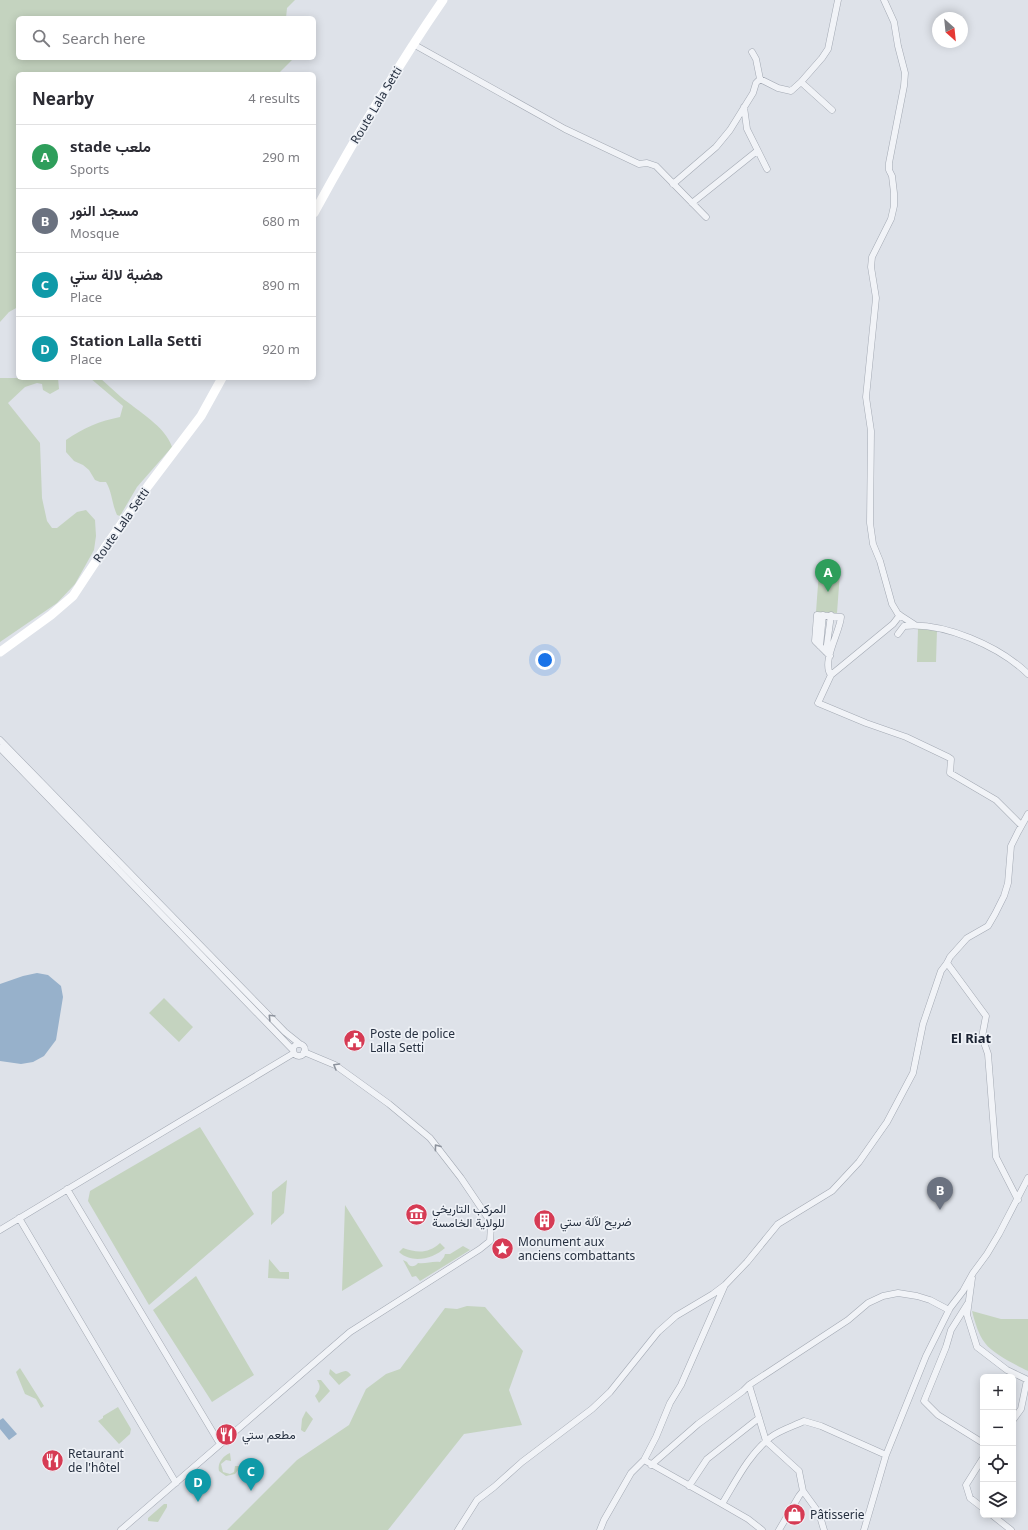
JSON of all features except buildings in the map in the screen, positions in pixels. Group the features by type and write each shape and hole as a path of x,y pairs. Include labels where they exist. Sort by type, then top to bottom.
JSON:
{"main road":[{"name":"Route Lala Setti","path":"316,209 356,138 413,44 443,0"},
{"name":"Route Lala Setti","path":"0,652 51,615 73,596 144,492 200,416 221,380"}],"street":[{"path":"760,79 778,88 791,91 801,82 828,49 838,0"},
{"path":"884,0 894,22 905,73 904,86 889,162 889,170 892,176 894,193 894,206 891,219 872,256 871,267 876,298 866,397 871,431 870,523 873,544 880,562 892,604 900,615 915,625"},
{"path":"413,44 564,129 639,164 647,163 656,166 706,218"},
{"path":"752,52 756,59 760,79"},
{"path":"673,184 716,147 733,125 753,93 756,83 760,79"},
{"path":"801,82 832,110"},
{"path":"744,107 747,129 757,151 768,169"},
{"path":"733,125 747,129"},
{"path":"692,203 757,151"},
{"path":"823,615 840,616 841,618 828,654 820,646 823,615"},
{"path":"831,615 828,668 831,675"},
{"path":"900,615 893,624 831,675 818,703 866,723 906,737 948,757 951,759 950,773 996,800 1021,825"},
{"path":"898,634 904,626 915,625 950,631 986,646 1005,656 1028,674"},
{"path":"0,740 285,1032 304,1047 304,1052"},
{"path":"0,748 294,1052 300,1055 304,1052"},
{"path":"458,1530 477,1500 522,1462 592,1409 610,1392 658,1332 676,1316 725,1285 747,1262 778,1224 832,1191 859,1162 887,1122 913,1074 923,1024 941,971 950,957 966,938 988,926 996,914 1008,883 1011,846 1028,814"},
{"path":"947,963 986,1016 982,1037 988,1054 996,1156 1018,1200"},
{"path":"294,1052 295,1045 300,1044"},
{"path":"0,1230 294,1052"},
{"path":"121,1530 350,1332 480,1249 490,1241 491,1226 488,1218 461,1178 430,1138 389,1104 335,1065 304,1052"},
{"path":"864,1530 886,1455 926,1356 949,1310 987,1254 1018,1200 1028,1178"},
{"path":"68,1189 220,1444"},
{"path":"19,1218 176,1483"},
{"path":"973,1273 967,1315 977,1347 1008,1370 1028,1380 1022,1409 1016,1416"},
{"path":"600,1530 604,1520 632,1473 644,1460 656,1437 670,1403 681,1385 725,1285"},
{"path":"651,1465 698,1424 749,1385 848,1320 868,1303 883,1296 898,1293 930,1300 949,1310"},
{"path":"968,1304 951,1330 946,1347 924,1401 938,1415 980,1441"},
{"path":"749,1385 766,1441 799,1471 803,1491 819,1513 824,1530"},
{"path":"689,1486 707,1459 759,1418"},
{"path":"722,1504 750,1458 766,1441 771,1436 804,1420 886,1455"},
{"path":"644,1460 748,1519 762,1530"},
{"path":"980,1463 966,1485 970,1498 980,1506"},
{"path":"779,1530 803,1491"},
{"path":"996,1518 1011,1530"}],"green space":[{"path":"0,0 295,0 287,8 286,16 16,16 16,60 292,60 280,72 16,72 16,308 9,312 0,322"},
{"path":"0,378 16,378 16,380 58,380 59,389 50,394 43,390 42,384 37,383 25,387 8,403 40,443 42,498 47,521 52,528 57,528 77,512 86,510 95,520 96,536 94,550 75,584 57,603 0,642"},
{"path":"92,380 102,380 121,397 151,420 164,433 172,447 137,487 120,516 117,515 110,490 106,482 95,480 89,470 83,465 74,461 66,452 66,440 92,426 120,417 123,406"},
{"path":"819,571 840,572 837,613 816,612"},
{"path":"918,629 937,630 936,662 917,662"},
{"path":"164,998 193,1027 179,1042 149,1013"},
{"path":"200,1127 254,1214 149,1305 88,1201 90,1191"},
{"path":"287,1180 284,1213 271,1225 272,1192"},
{"path":"345,1205 383,1266 342,1291"},
{"path":"440,1243 445,1248 435,1255 422,1259 410,1258 399,1252 403,1248 418,1252 427,1251 436,1247"},
{"path":"463,1246 470,1250 420,1281 416,1276 412,1277 403,1260 412,1266 415,1266 418,1263 440,1262 445,1254 450,1254"},
{"path":"269,1259 280,1272 289,1272 289,1279 268,1278"},
{"path":"196,1276 254,1375 212,1402 153,1310"},
{"path":"467,1306 485,1307 523,1351 509,1390 522,1425 464,1434 388,1530 227,1530 297,1460 349,1425 366,1389 386,1374 400,1369 445,1308 457,1309"},
{"path":"972,1311 1001,1319 1028,1319 1028,1371 1005,1359 989,1347 979,1332"},
{"path":"20,1368 44,1406 41,1408 36,1399 25,1394 16,1372"},
{"path":"330,1369 336,1374 347,1371 351,1375 339,1385 329,1374"},
{"path":"317,1380 321,1380 330,1391 319,1403 315,1396 320,1387"},
{"path":"118,1407 131,1429 130,1434 119,1444 98,1421 103,1418 103,1416"},
{"path":"306,1411 313,1419 304,1432 301,1430 302,1419"},
{"path":"230,1453 231,1461 226,1460 221,1464 223,1472 230,1474 234,1472 235,1466 241,1466 235,1474 226,1476 219,1471 219,1465 223,1458"},
{"path":"164,1504 167,1504 167,1507 158,1522 148,1521 148,1518"}],"water":[{"path":"37,973 48,975 61,986 63,997 56,1040 44,1056 33,1062 21,1064 0,1061 0,984"},
{"path":"3,1418 17,1434 9,1440 0,1429 0,1420"}],"place":[{"name":"stade ملعب","path":"828,592"},
{"name":"Poste de police Lalla Setti","path":"354,1040"},
{"name":"مسجد النور","path":"940,1210"},
{"name":"المركب التاريخي للولاية الخامسة","path":"417,1215"},
{"name":"ضريح لآلة ستي","path":"545,1221"},
{"name":"Monument aux anciens combattants","path":"502,1248"},
{"name":"مطعم ستي","path":"227,1434"},
{"name":"Retaurant de l'hôtel","path":"53,1460"},
{"name":"هضبة لالة ستي","path":"251,1491"},
{"name":"Station Lalla Setti","path":"198,1502"},
{"name":"Pâtisserie","path":"795,1514"}],"district":[{"name":"El Riat","path":"971,1038"}]}
